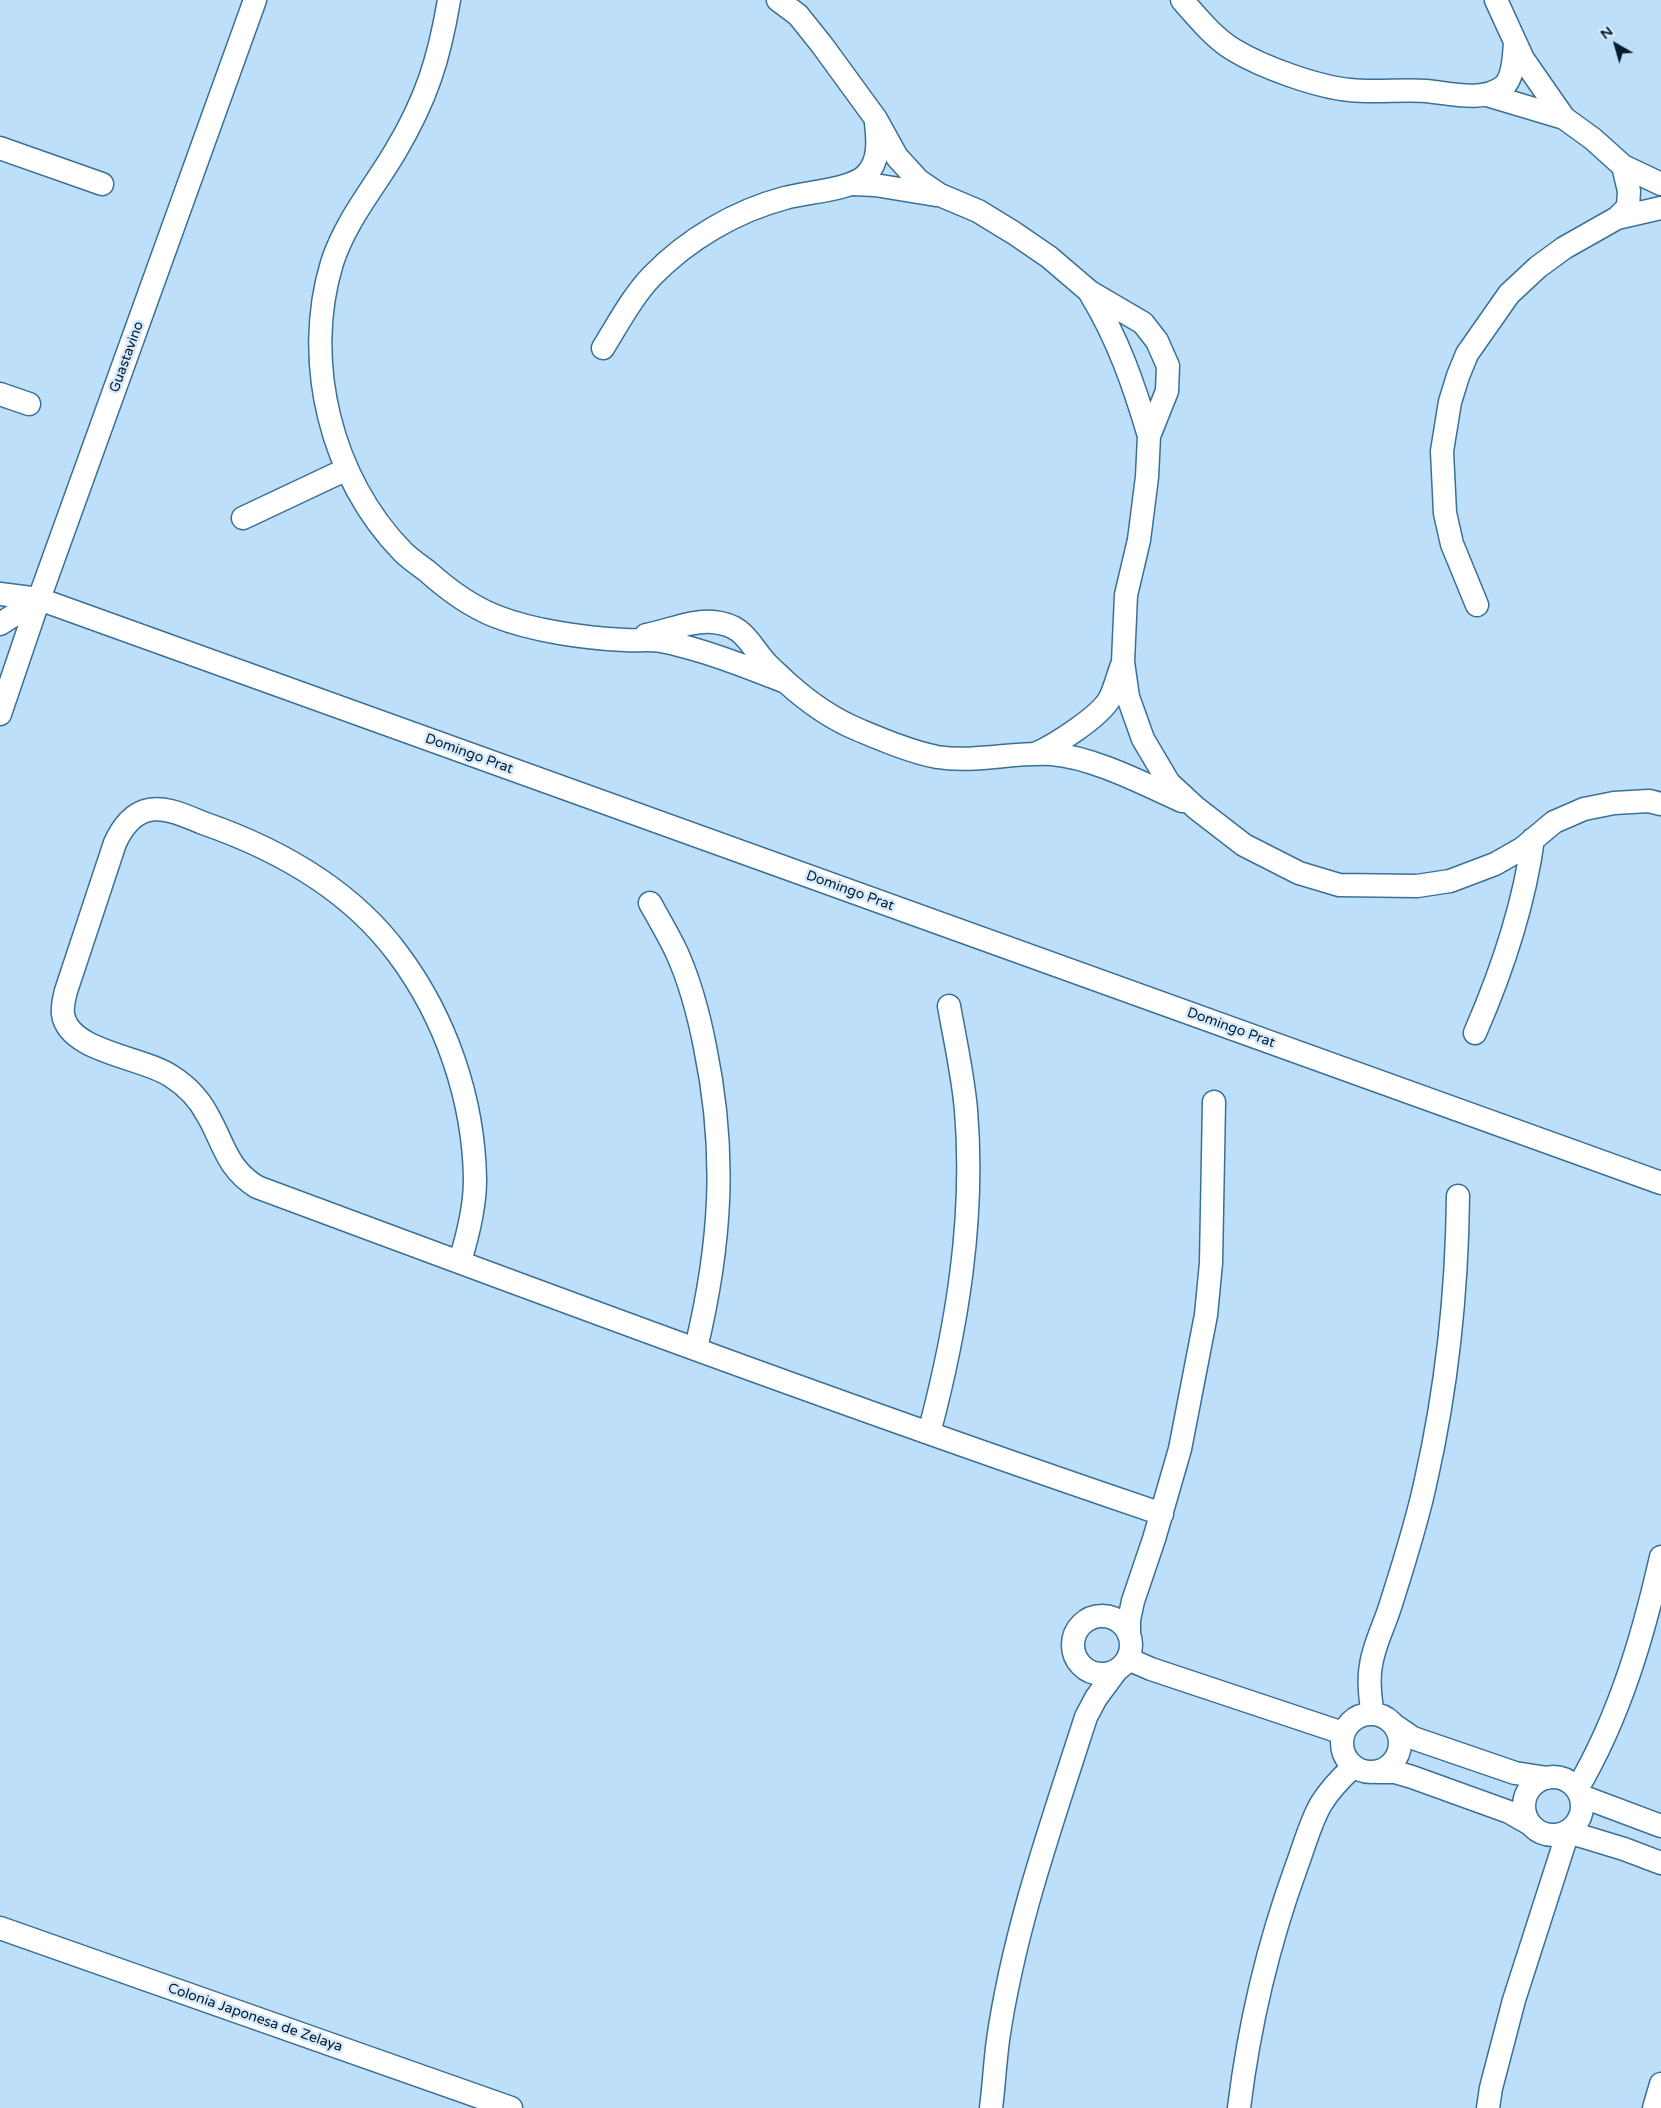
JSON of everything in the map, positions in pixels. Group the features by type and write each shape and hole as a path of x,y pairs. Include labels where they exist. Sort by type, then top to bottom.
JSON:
{"street":[{"name":"Guastavino","path":"0,714 39,599 255,0"},
{"path":"449,0 438,56 428,90 394,154 343,234 328,281 321,318 320,347 326,409 347,469 370,509 404,552 465,600 494,616 515,623 563,633 626,640 661,641 684,646 722,657 786,682"},
{"path":"778,0 798,15 822,45 876,119 897,157 918,180 940,195 978,211 1014,233 1049,257 1090,292 1143,323 1157,341 1168,366 1167,391 1149,436"},
{"path":"1182,0 1209,30 1234,50 1271,67 1314,82 1348,90 1424,91 1457,95 1487,95 1564,118 1594,139 1623,166 1661,184"},
{"path":"1496,0 1523,59 1564,118"},
{"path":"1487,95 1505,86 1512,71 1515,42"},
{"path":"853,184 864,177 875,159 878,144 876,119"},
{"path":"0,148 102,184"},
{"path":"1477,605 1452,544 1445,513 1442,451 1450,402 1458,376 1467,354 1510,294 1538,267 1617,218 1628,206 1629,191 1623,166"},
{"path":"603,348 633,300 652,276 708,231 728,220 783,198 853,184 875,185 940,195"},
{"path":"1617,218 1661,208"},
{"path":"1090,292 1107,321 1136,390 1149,436 1147,477 1139,540 1126,595 1123,662 1128,697 1147,748 1169,783 1196,808 1244,845 1299,873 1339,885 1417,886 1450,881 1495,864 1523,848 1554,822 1584,809 1614,803 1649,801 1661,804"},
{"path":"1114,338 1123,325 1129,321 1143,323"},
{"path":"1136,390 1151,390 1168,383"},
{"path":"0,394 29,404"},
{"path":"243,518 347,469"},
{"name":"Domingo Prat","path":"0,594 39,599 1661,1183"},
{"path":"0,624 39,599"},
{"path":"626,640 698,622 714,622 734,628 744,634 767,664 812,704 851,727 884,740 937,757 970,758 1051,754 1118,773 1196,808"},
{"path":"1031,755 1046,750 1082,724 1110,699 1123,662"},
{"path":"1105,704 1122,705 1134,715"},
{"path":"1082,724 1079,739 1087,763"},
{"path":"1118,773 1137,763 1147,748"},
{"path":"460,1261 468,1236 475,1180 468,1118 461,1083 449,1048 417,983 398,954 373,925 347,900 279,854 236,834 161,809 145,811 133,818 121,831 115,843 66,991 62,1007 63,1016 73,1034 86,1042 154,1066 183,1085 202,1104 231,1164 238,1173 252,1184 460,1261 696,1348 929,1433 1162,1514"},
{"path":"1475,1032 1501,968 1520,903 1533,839"},
{"path":"1495,864 1512,884 1520,903"},
{"path":"650,902 677,954 691,992 712,1077 716,1112 720,1167 719,1203 708,1294 696,1348"},
{"path":"929,1433 943,1379 955,1315 963,1259 966,1204 966,1110 948,1006"},
{"path":"991,2108 998,2040 1013,1963 1032,1886 1086,1717 1096,1698 1122,1665 1131,1643 1129,1620 1180,1449 1206,1315 1211,1263 1214,1102"},
{"path":"1373,1714 1369,1692 1371,1665 1407,1551 1426,1481 1442,1392 1451,1326 1457,1259 1458,1196"},
{"path":"1488,2108 1493,2080 1514,2000 1536,1937 1568,1832 1579,1820 1583,1804 1579,1792 1614,1715 1636,1651 1661,1557"},
{"path":"1086,1717 1088,1698 1083,1674 1072,1648 1073,1639 1076,1632 1088,1620 1132,1589 1141,1576"},
{"path":"1088,1620 1096,1616 1112,1618 1125,1628 1129,1635"},
{"path":"1078,1663 1084,1669 1100,1675 1122,1665 1151,1669 1344,1733"},
{"path":"1661,1826 1579,1792 1563,1779 1515,1773 1431,1745 1413,1738 1388,1719 1373,1714 1355,1718 1344,1733 1343,1752 1353,1767 1361,1771 1395,1772 1412,1777 1509,1812 1552,1836 1568,1832 1624,1849 1661,1863"},
{"path":"1378,1772 1385,1769 1397,1757 1400,1741 1394,1725"},
{"path":"1239,2108 1244,2065 1266,1966 1292,1879 1320,1805 1329,1791 1353,1767"},
{"path":"1547,1778 1539,1781 1527,1793 1524,1809 1533,1827 1551,1853 1556,1868"},
{"name":"Colonia Japonesa de Zelaya","path":"0,1928 511,2108"},
{"path":"1654,2108 1661,2084"}]}
